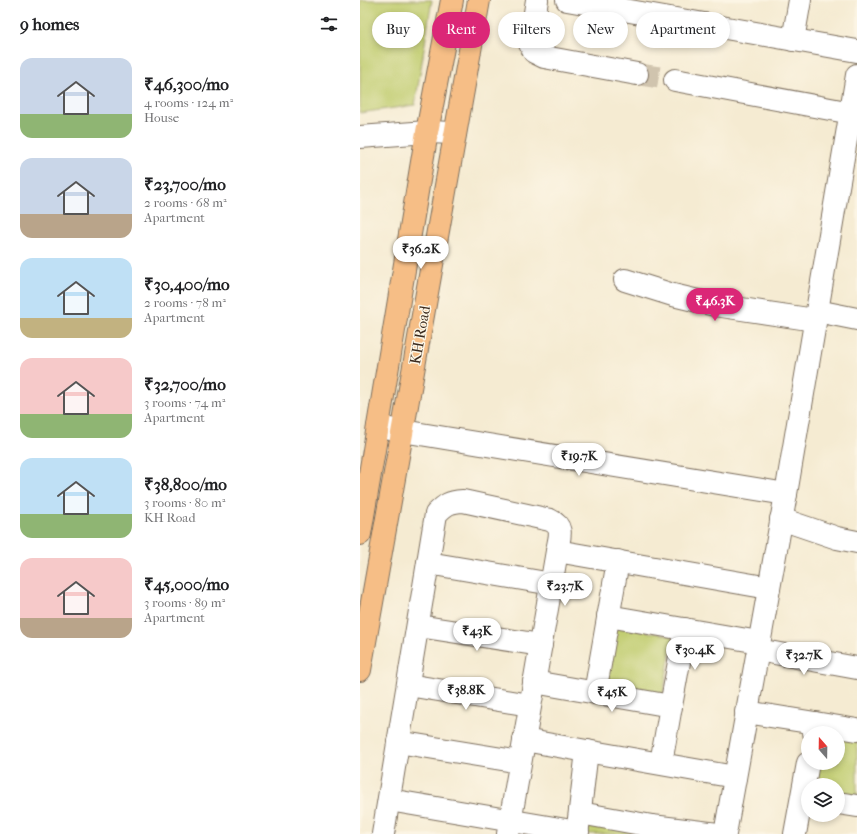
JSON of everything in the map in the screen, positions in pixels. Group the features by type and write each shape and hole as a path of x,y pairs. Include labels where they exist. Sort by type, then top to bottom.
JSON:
{"main road":[{"name":"KH Road","path":"360,534 427,132 452,0"},
{"name":"KH Road","path":"360,670 479,0"}],"street":[{"path":"537,0 530,44 534,52 544,57 637,74"},
{"path":"567,0 654,8 793,40 857,50"},
{"path":"793,40 800,0"},
{"path":"725,834 786,494 816,316 848,180 857,75"},
{"path":"675,80 854,114"},
{"path":"360,137 427,132 455,132"},
{"path":"624,280 673,295 715,305 857,319"},
{"path":"378,427 786,494"},
{"path":"383,834 436,514 445,505 453,501 463,501 550,520 560,527 552,584 509,828"},
{"path":"781,519 837,538 857,542"},
{"path":"557,551 769,588"},
{"path":"595,693 618,561"},
{"path":"428,563 552,584"},
{"path":"608,616 685,630 857,668"},
{"path":"418,626 541,645"},
{"path":"661,763 685,630"},
{"path":"534,682 671,706"},
{"path":"408,685 530,704"},
{"path":"746,712 806,726"},
{"path":"845,729 857,730"},
{"path":"524,740 735,777"},
{"path":"398,742 520,762"},
{"path":"578,826 587,751"},
{"path":"389,800 509,828 578,826 718,834"},
{"path":"845,804 857,806"},
{"path":"795,834 801,812"}],"green space":[{"path":"360,0 432,0 415,105 360,113"},
{"path":"614,626 673,636 663,695 605,685"},
{"path":"845,737 857,739 857,800 845,798 845,778 814,778 815,770 845,770"},
{"path":"582,820 640,834 579,834"}],"tunnel":[{"path":"637,74 675,80"}]}
